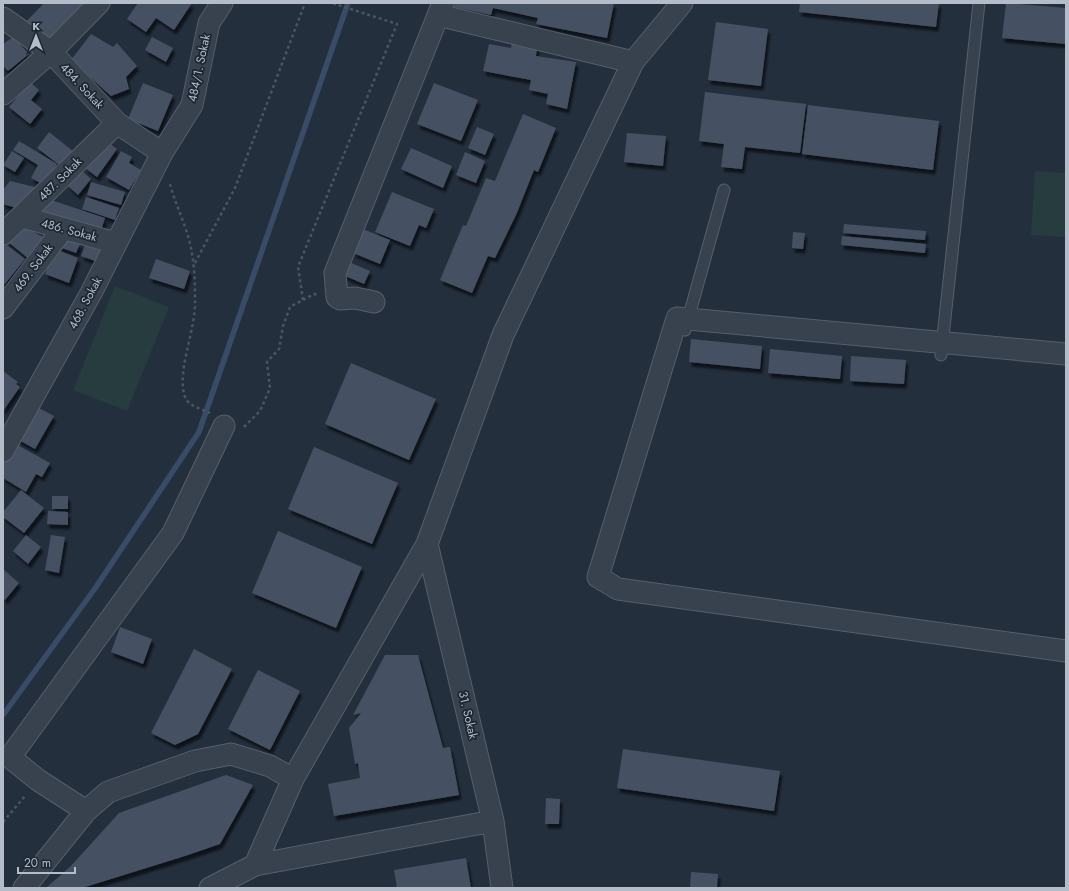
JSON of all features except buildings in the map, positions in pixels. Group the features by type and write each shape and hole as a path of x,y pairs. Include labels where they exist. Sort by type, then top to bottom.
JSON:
{"street":[{"path":"3,94 51,52 99,3"},
{"name":"484/1. Sokak","path":"162,152 192,105 209,23 222,3"},
{"path":"255,865 293,779 427,544 502,335 633,62 682,3"},
{"path":"374,302 355,298 340,299 337,297 335,273 440,9 633,62"},
{"name":"484. Sokak","path":"3,18 51,52 117,123 162,152"},
{"name":"487. Sokak","path":"3,234 117,123"},
{"name":"468. Sokak","path":"3,451 91,293 162,152"},
{"name":"486. Sokak","path":"22,217 116,243"},
{"name":"469. Sokak","path":"3,308 63,229"},
{"path":"682,326 942,349 1066,354"},
{"path":"682,326 613,566 620,578 1066,644"},
{"path":"682,326 598,577 618,589 1066,651"},
{"path":"942,349 1066,368"},
{"path":"86,811 38,780 12,759 13,753 173,533 224,426"},
{"name":"31. Sokak","path":"427,544 493,821 502,888"},
{"path":"24,888 86,811 108,792 195,761 231,754 270,766 293,779"},
{"path":"210,888 255,865 493,821"}],"lane":[{"path":"942,349 979,3"},
{"path":"682,326 724,190"}],"path":[{"path":"194,264 235,188 305,3"},
{"path":"303,300 298,267 397,24 332,3"},
{"path":"162,152 174,200 186,227 194,264 195,304 182,383 185,399 192,406 216,415 224,426 244,427 260,410 270,388 267,362 279,350 283,326 290,307 314,294 340,299"},
{"path":"3,822 38,780"}],"green space":[{"path":"1035,171 1066,173 1066,237 1031,235"},
{"path":"115,286 169,307 127,411 73,390"}],"waterway":[{"path":"3,715 96,587 199,432 348,3"}]}
